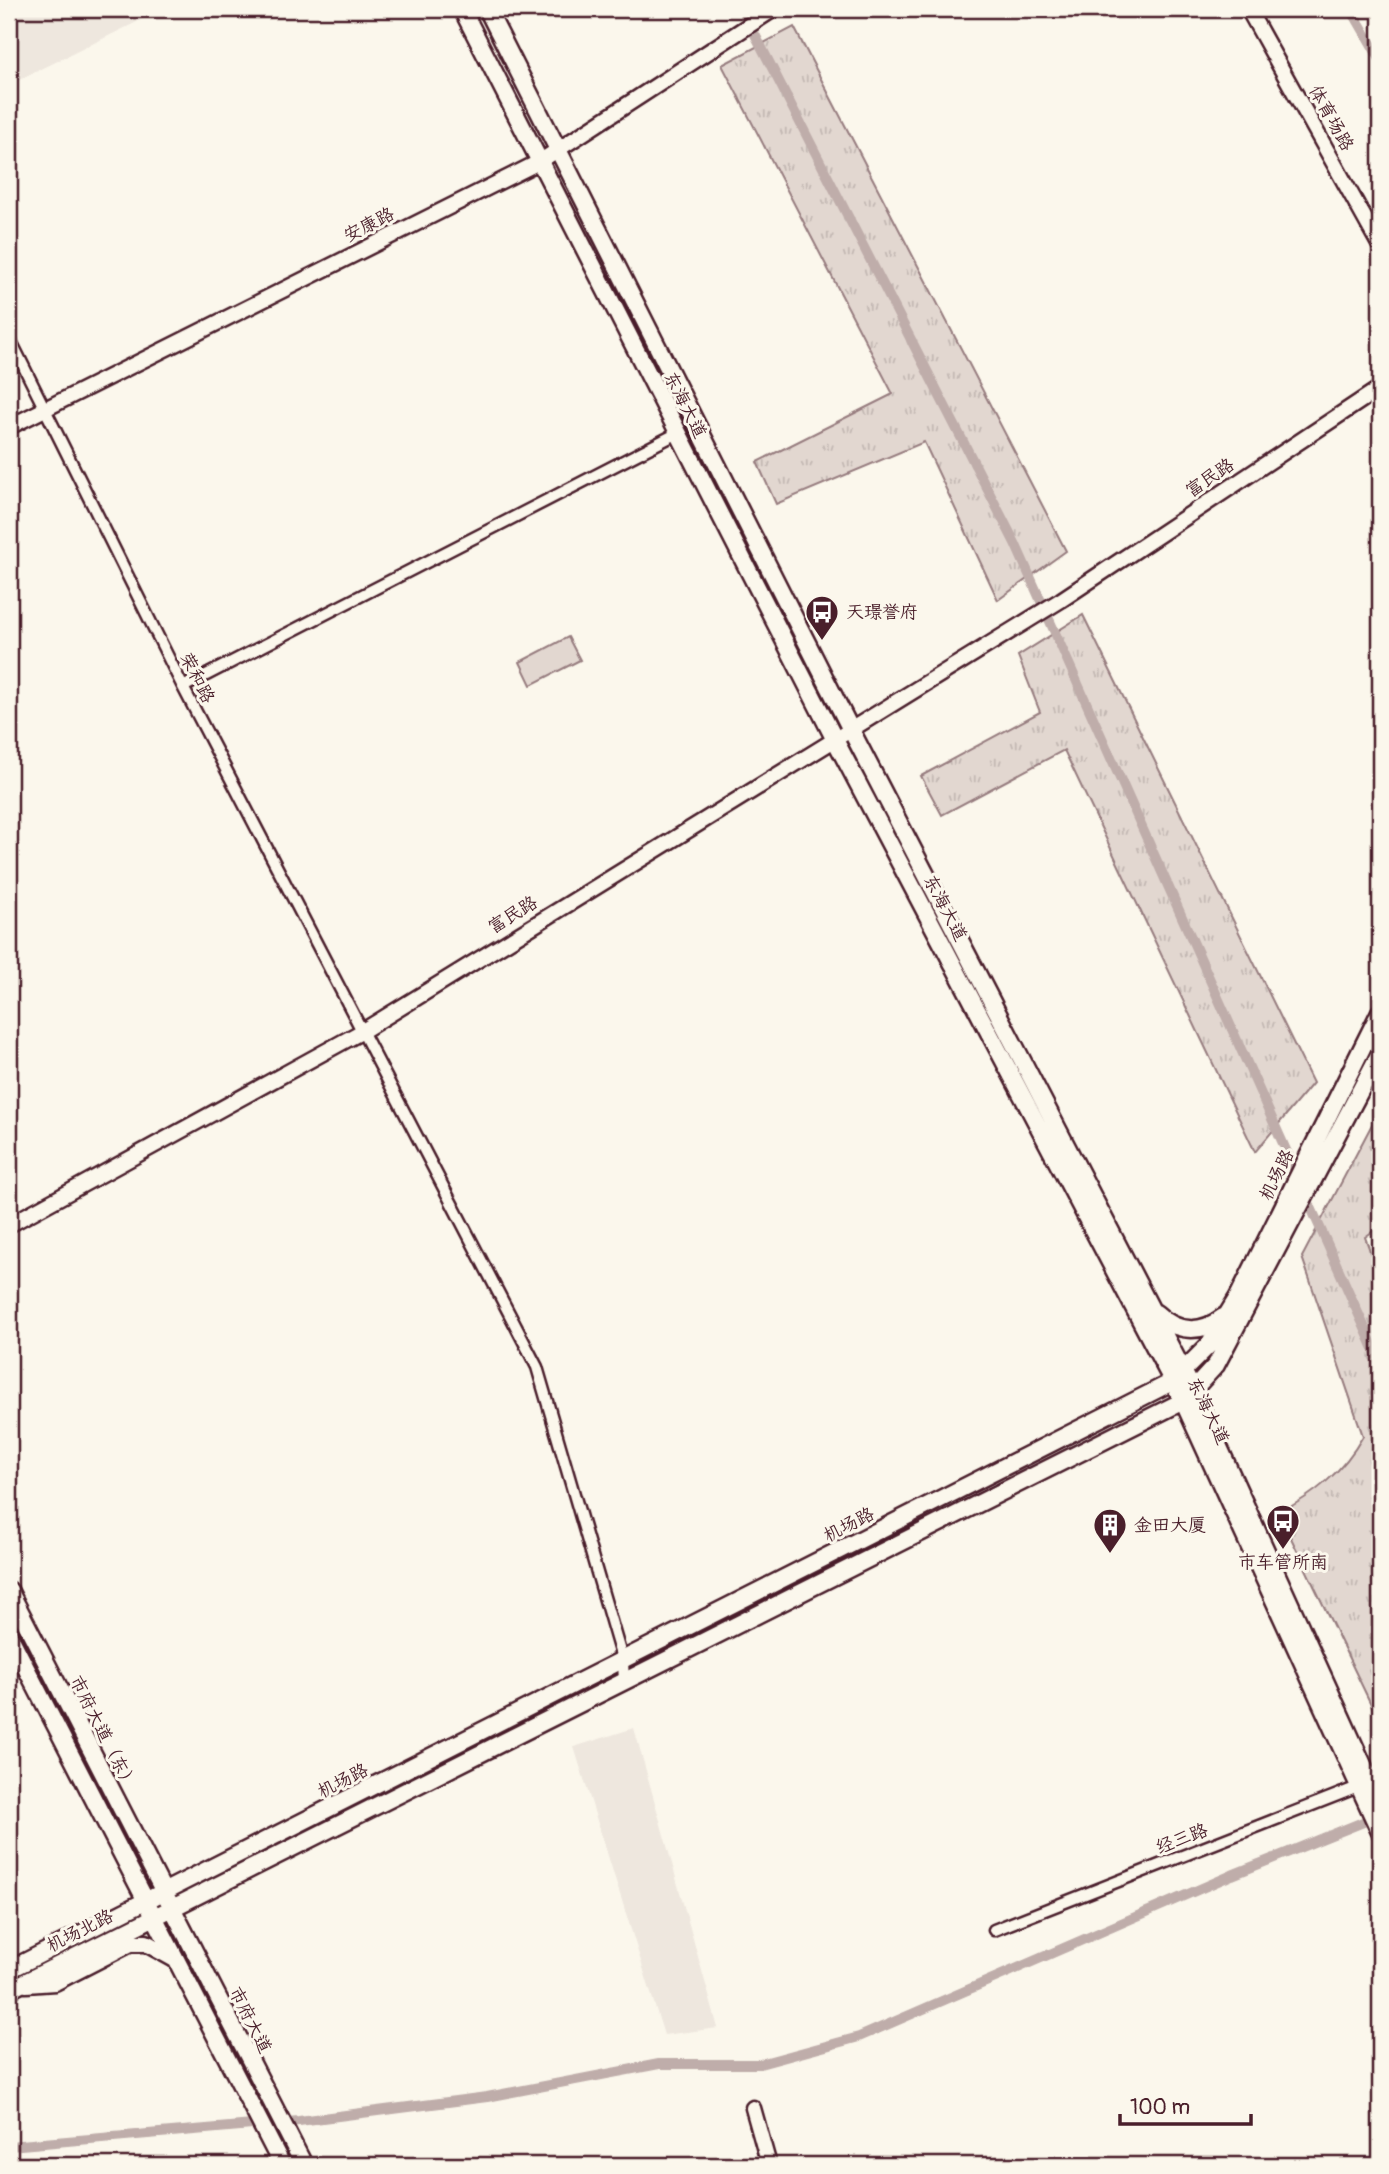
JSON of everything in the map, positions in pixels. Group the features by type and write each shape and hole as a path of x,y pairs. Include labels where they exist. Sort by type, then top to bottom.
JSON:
{"main road":[{"name":"东海大道","path":"462,9 834,738 1189,1396 1371,1789 1380,1832"},
{"name":"东海大道","path":"487,9 556,152 1149,1307 1178,1377"},
{"name":"机场路","path":"166,1900 1178,1377 1208,1346 1228,1314 1380,1012"},
{"name":"机场路","path":"166,1900 624,1681 1189,1396 1216,1365 1380,1053"},
{"path":"1149,1307 1174,1326 1191,1330 1205,1328 1228,1314"},
{"name":"市府大道（东）","path":"9,1590 166,1900"},
{"path":"9,1635 282,2165"},
{"name":"机场北路","path":"9,1970 166,1900"},
{"name":"市府大道","path":"166,1900 304,2165"},
{"name":"机场北路","path":"14,1987 150,1908"},
{"path":"14,1987 55,1982 131,1943 146,1943 176,1960"}],"street":[{"name":"体育场路","path":"1248,9 1380,246"},
{"name":"安康路","path":"9,427 539,162 770,11"},
{"name":"荣和路","path":"9,337 183,687 537,1367 623,1662 624,1681"},
{"name":"富民路","path":"9,1225 361,1032 1061,600 1380,388"},
{"path":"183,687 678,433"},
{"name":"经三路","path":"994,1930 1371,1789"},
{"path":"752,2108 769,2165"}],"shaded area":[{"path":"9,9 153,9 155,13 9,85"},
{"path":"634,1728 718,2028 664,2035 574,1747"}],"green space":[{"path":"794,27 1066,551 998,600 924,442 776,504 757,462 893,394 722,65"},
{"path":"1083,615 1313,1083 1255,1152 1064,750 942,815 921,776 1040,712 1018,656"},
{"path":"568,637 580,660 531,685 520,662"},
{"path":"1379,1111 1380,1226 1365,1237 1380,1278 1380,1723 1279,1513 1327,1481 1346,1461 1363,1436 1302,1257"}],"waterway":[{"path":"742,9 1015,543 1298,1177"},
{"path":"1351,9 1380,59"},
{"path":"1305,1194 1380,1362"},
{"path":"9,2146 299,2121 487,2097 659,2064 760,2064 859,2037 1232,1875 1378,1816"}],"place":[{"name":"天璟誉府","path":"822,642"},
{"name":"市车管所南","path":"1283,1551"},
{"name":"金田大厦","path":"1110,1555"}]}
